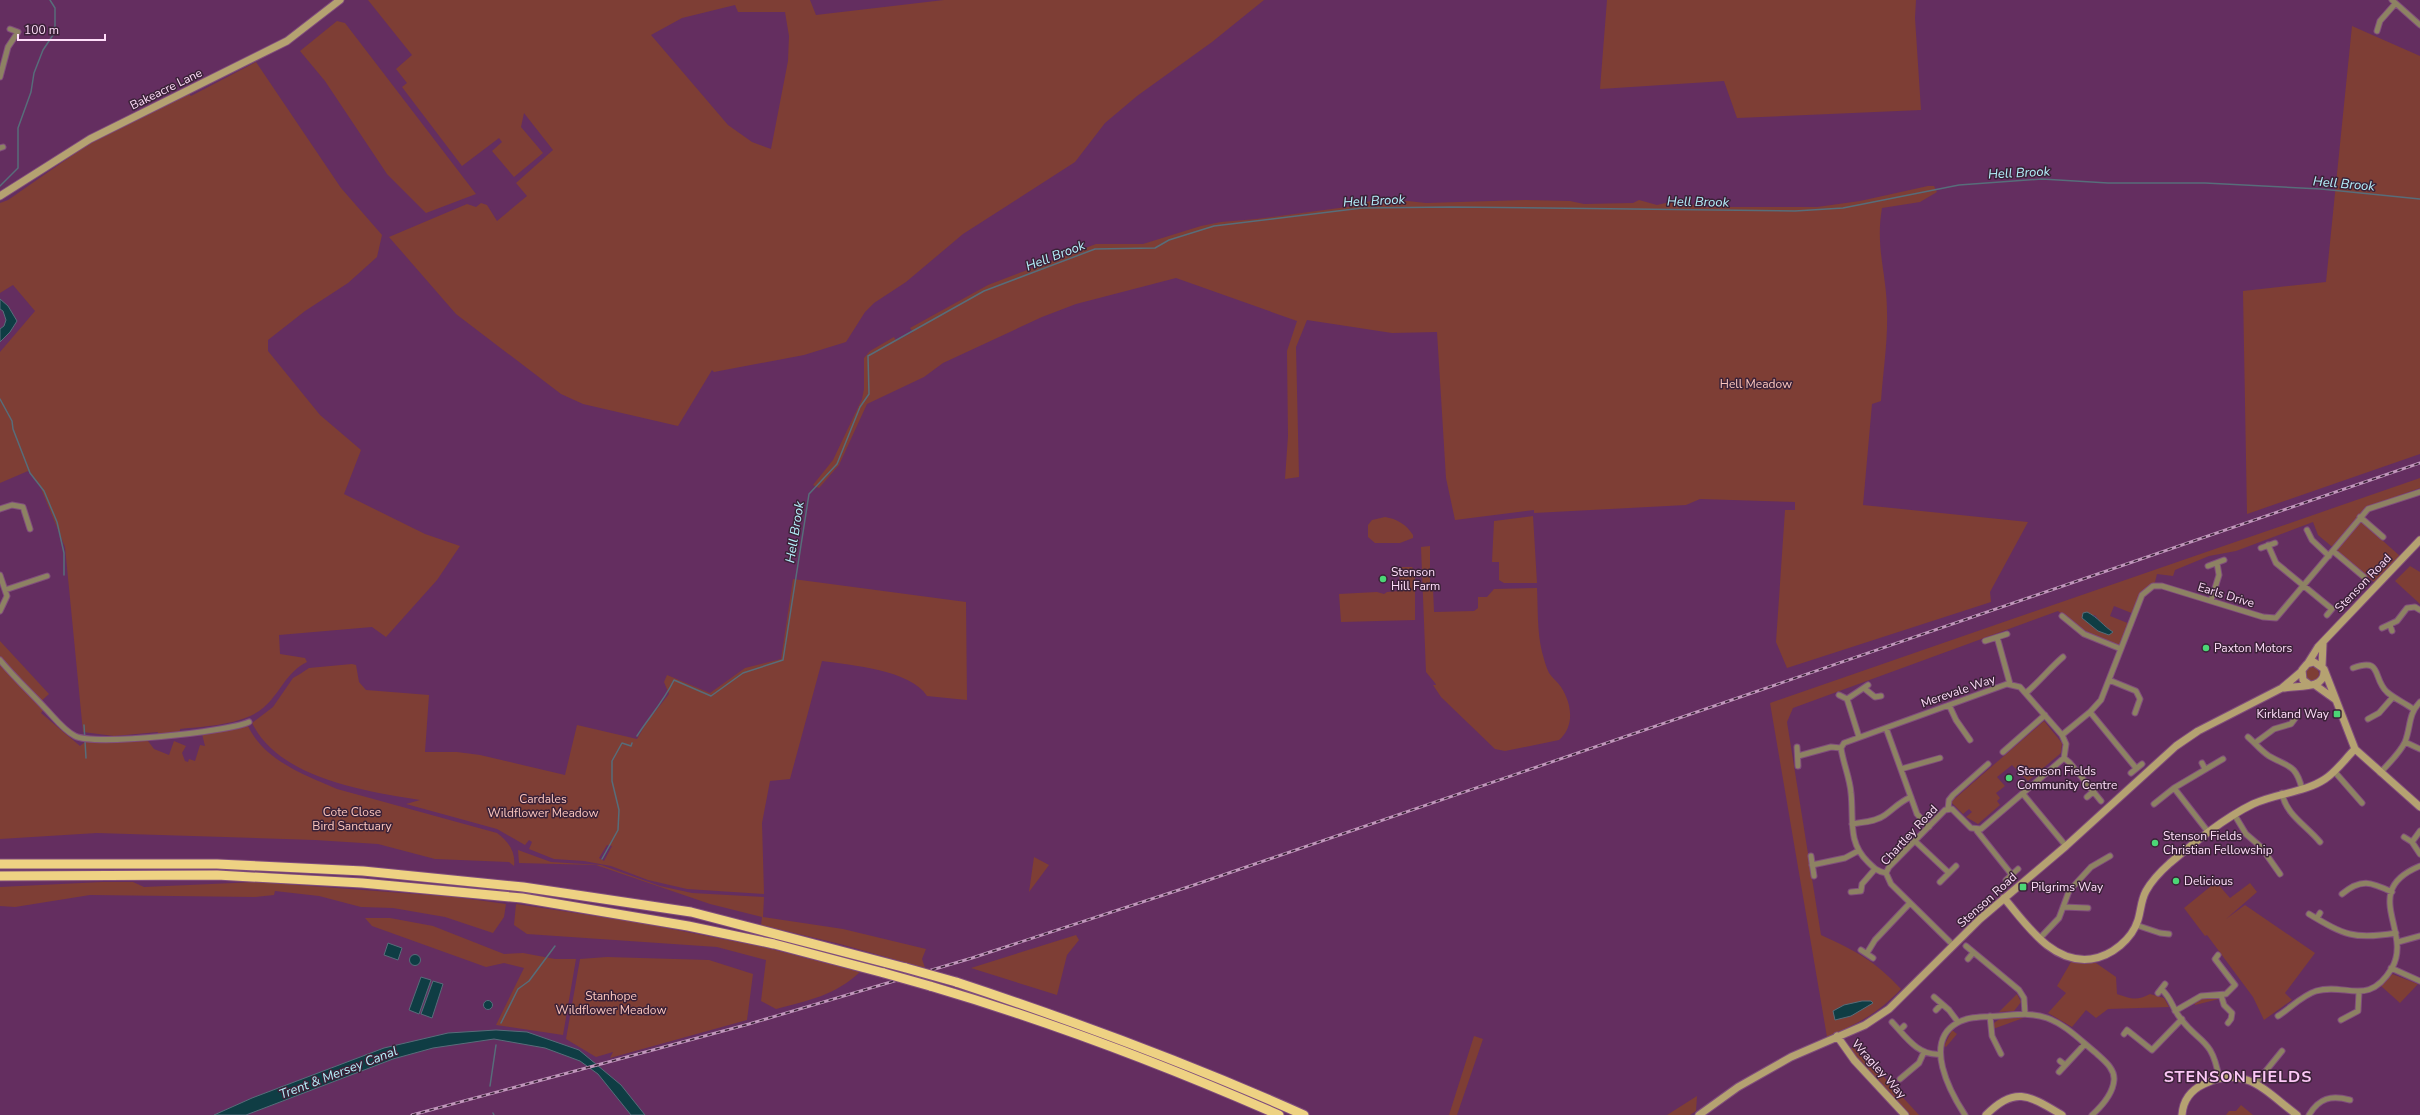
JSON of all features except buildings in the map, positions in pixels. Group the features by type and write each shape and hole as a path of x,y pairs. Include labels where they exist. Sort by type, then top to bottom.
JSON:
{"highway":[{"path":"0,864 217,864 363,872 523,887 691,912 956,982 1088,1026 1204,1071 1304,1115"},
{"path":"0,876 217,875 362,883 522,898 696,928 774,944 930,986 1082,1035 1183,1073 1279,1115"}],"street":[{"name":"Bakeacre Lane","path":"0,196 90,139 287,41 340,0"},
{"path":"2377,31 2380,21 2394,2 2420,25"},
{"path":"0,77 8,47 18,32 10,29"},
{"name":"Earls Drive","path":"2062,735 2090,712 2101,700 2142,595 2153,586 2162,586 2273,619 2281,613 2360,517 2372,507 2420,492"},
{"path":"0,509 12,505 23,507 30,529"},
{"path":"2360,517 2383,538"},
{"path":"2307,530 2312,540 2329,556"},
{"name":"Stenson Road","path":"2308,663 2314,652 2420,540"},
{"path":"2261,548 2275,543"},
{"path":"2268,545 2276,563 2332,609 2327,615"},
{"path":"2333,551 2364,577"},
{"path":"2208,566 2224,560"},
{"path":"2211,601 2219,575 2217,563"},
{"path":"0,575 7,596 0,611"},
{"path":"6,590 47,576"},
{"path":"2382,628 2390,625 2402,616 2408,608 2416,607 2420,610"},
{"path":"2062,616 2084,634 2121,649"},
{"path":"2069,621 2073,616"},
{"path":"2390,625 2392,631"},
{"path":"1985,642 2007,634"},
{"path":"1997,638 2010,684"},
{"path":"2312,685 2323,679 2323,643"},
{"path":"2026,693 2063,657"},
{"path":"2362,658 2364,664"},
{"path":"0,660 60,724 74,735 84,738 131,739 170,736 249,722"},
{"path":"2058,661 2063,667"},
{"path":"2338,702 2303,680 2302,671 2308,663 2314,662 2323,669 2338,702 2348,737 2355,749 2380,773 2420,807"},
{"path":"2353,668 2364,664 2374,668 2382,686 2393,697 2414,709"},
{"name":"Stenson Road","path":"1699,1115 1751,1079 1791,1057 1865,1025 1889,1009 1953,945 2004,898 2066,846 2148,769 2188,737 2282,688 2302,671"},
{"path":"2109,680 2136,691 2140,699 2135,713"},
{"name":"Merevale Way","path":"1842,748 1846,741 2010,684 2020,687 2062,735"},
{"name":"Stenson Road","path":"2282,688 2312,685"},
{"path":"1847,699 1866,687 1875,697 1880,696"},
{"path":"1839,695 1847,699 1859,737"},
{"path":"2368,719 2384,709 2393,697"},
{"path":"2380,773 2405,742 2414,709 2420,702"},
{"path":"1949,705 1956,720 1970,740"},
{"path":"2090,712 2136,768"},
{"path":"2003,752 2045,715"},
{"path":"2255,743 2274,729 2291,724 2297,716"},
{"path":"1886,728 1917,814 1929,827"},
{"path":"1977,831 1985,827 2064,758 2066,744 2062,735"},
{"path":"2248,737 2268,756 2287,763 2295,770 2302,789"},
{"path":"2405,742 2420,749"},
{"path":"1797,747 1798,766"},
{"path":"1798,756 1830,747 1842,748 1852,794 1852,824 1858,851 1876,870 1886,873"},
{"path":"2004,898 2040,938 2059,955 2091,959 2103,956 2119,947 2136,925 2144,896 2151,883 2171,863 2234,814 2255,803 2282,793 2302,789 2324,780 2355,749"},
{"path":"1901,769 1940,758"},
{"path":"2064,758 2070,763 2101,801"},
{"path":"2154,804 2174,788 2223,759"},
{"path":"2202,763 2205,769"},
{"path":"1948,808 1949,800 1953,795 1988,764"},
{"path":"2131,773 2142,764"},
{"path":"2334,771 2362,803"},
{"path":"2174,788 2209,833"},
{"path":"2087,797 2094,791"},
{"path":"2282,793 2288,810 2309,825 2320,842"},
{"path":"2024,794 2066,846"},
{"path":"1852,824 1877,820 1885,816 1898,803 1911,797"},
{"name":"Chartley Road","path":"1953,945 1891,884 1886,873 1948,808 1952,809 1971,828 1977,831 2012,874"},
{"path":"2234,814 2246,834 2261,847 2280,874"},
{"path":"2412,842 2420,832"},
{"path":"2404,837 2412,842 2420,854"},
{"path":"1915,841 1949,873"},
{"path":"1812,864 1845,858 1858,851"},
{"path":"1811,856 1814,876"},
{"path":"2040,938 2059,918 2069,891 2091,867 2110,856"},
{"path":"1940,882 1956,866"},
{"path":"2278,1016 2311,993 2328,990 2359,992 2379,983 2391,968 2397,956 2398,942 2389,907 2392,892 2402,875 2420,866"},
{"path":"2006,880 2018,869"},
{"path":"1852,892 1861,890 1862,884 1876,870"},
{"path":"2365,875 2365,882"},
{"path":"2342,894 2352,886 2365,882 2392,892"},
{"path":"1867,954 1875,940 1910,904"},
{"path":"2063,907 2088,908"},
{"path":"2317,918 2320,913"},
{"path":"2309,914 2342,933 2353,936 2396,933"},
{"path":"2136,925 2169,934"},
{"path":"2398,942 2420,936"},
{"path":"1966,946 2019,990 2024,998 2025,1014"},
{"path":"1861,950 1873,958"},
{"path":"1968,959 1973,952"},
{"path":"2176,1010 2201,996 2221,995 2229,991 2235,985 2215,959"},
{"path":"2391,968 2420,981"},
{"path":"2165,984 2160,991 2169,997 2182,1019 2211,1050 2217,1062 2219,1078"},
{"path":"2341,1020 2358,1011 2359,992"},
{"path":"2311,993 2314,999"},
{"path":"2221,995 2224,1005 2232,1013 2231,1019 2228,1023"},
{"path":"1934,997 1958,1022"},
{"path":"1936,1010 1942,1004"},
{"path":"1965,1115 1950,1087 1940,1054 1946,1033 1958,1022 1990,1016 2025,1014 2052,1020 2085,1044 2109,1066 2114,1079 2108,1096 2092,1115"},
{"path":"1990,1016 1992,1036 1998,1042 2001,1054"},
{"path":"2124,1034 2127,1030 2152,1050 2182,1019"},
{"path":"1892,1022 1910,1042 1924,1052 1940,1054"},
{"path":"1900,1030 1904,1026"},
{"name":"Wragley Way","path":"1837,1036 1854,1060 1905,1115"},
{"path":"2059,1072 2085,1044"},
{"path":"2256,1083 2272,1061 2282,1051"},
{"path":"1900,1078 1918,1063 1924,1052"},
{"path":"2267,1056 2272,1061"},
{"path":"2060,1061 2065,1066"},
{"path":"2182,1115 2185,1101 2193,1090 2219,1078 2243,1079 2256,1083 2297,1115"},
{"path":"1986,1115 2001,1100 2017,1096 2036,1101 2061,1115"},
{"path":"2309,1115 2316,1104 2323,1099 2333,1097 2350,1100"}],"green space":[{"path":"368,0 810,0 816,15 944,0 1264,0 1212,42 1137,96 1105,123 1075,162 963,234 906,282 874,303 865,312 846,342 804,355 714,372 712,370 678,426 583,404 561,394 456,314 389,237 467,204 476,207 481,203 487,205 497,221 527,196 516,183 553,150 524,113 521,127 543,153 514,177 492,151 502,142 499,138 462,166 402,87 407,83 396,69 412,55","holes":["735,5 738,12 785,12 789,36 788,61 771,149 752,142 728,125 651,35 682,18"]},
{"path":"1607,0 1916,0 1915,18 1921,110 1737,118 1724,81 1600,89"},
{"path":"337,21 345,23 476,194 426,213 387,174 325,81 300,51"},
{"path":"2352,26 2420,56 2420,454 2247,514 2243,291 2326,282"},
{"path":"256,62 341,188 382,235 377,257 348,283 305,311 268,340 268,351 320,415 361,450 344,494 425,534 460,546 437,580 386,637 372,627 279,635 280,654 305,658 307,662 288,677 269,702 255,714 223,724 180,729 180,734 157,737 158,732 114,736 83,732 65,547 40,486 28,471 0,483 0,352 35,311 13,285 0,293 0,203 8,200 90,143 188,93 191,96"},
{"name":"Hell Meadow","path":"1934,186 1937,192 1920,202 1882,208 1880,236 1886,298 1886,345 1881,401 1872,404 1863,505 2028,522 1990,592 1991,602 1787,668 1776,642 1785,510 1795,510 1795,502 1700,499 1686,505 1534,513 1534,510 1455,520 1446,478 1437,332 1392,333 1307,320 1296,347 1299,477 1285,479 1288,436 1287,351 1297,321 1176,278 1076,304 1042,317 943,363 924,377 867,404 839,465 819,488 813,485 833,460 862,399 864,389 864,358 870,351 894,337 896,341 913,332 910,328 988,285 1096,244 1143,244 1201,226 1221,222 1256,219 1354,206 1380,198 1426,203 1525,200 1570,201 1584,204 1633,203 1639,200 1657,205 1674,201 1704,207 1817,207 1860,201"},
{"path":"2420,478 2420,488 2367,507 2357,518 2400,556 2374,582 2318,535 2313,522 2236,551 2209,556 2175,570 2173,576 2157,574 2155,582 2141,594 2134,614 2114,606 2110,616 2130,624 2121,647 2086,633 2058,611 1793,708 1787,722 1821,935 1845,946 1873,964 1892,979 1901,989 1884,1005 1867,1017 1827,1037 1770,703","holes":["2095,615 2104,627 2113,632 2082,618"]},
{"path":"1533,516 1537,583 1504,583 1499,580 1499,562 1492,562 1494,521"},
{"path":"1385,517 1393,519 1404,525 1413,535 1413,538 1400,543 1375,543 1368,537 1368,525 1372,520"},
{"path":"1430,546 1430,584 1433,588 1434,612 1474,611 1478,608 1478,597 1487,597 1494,589 1537,588 1538,628 1542,652 1549,673 1561,687 1568,700 1570,722 1568,728 1559,740 1505,751 1495,749 1441,697 1433,685 1436,685 1426,672 1421,547"},
{"path":"2410,566 2420,572 2420,604 2395,581"},
{"path":"1400,567 1412,567 1415,571 1415,620 1341,622 1339,594 1377,592 1384,594 1387,592 1399,591"},
{"name":"Cardales Wildflower Meadow","path":"793,579 966,602 967,700 927,696 919,687 908,680 879,670 822,661 790,779 770,781 762,823 764,894 687,889 648,880 611,866 584,861 554,859 529,849 532,842 529,840 525,845 497,829 406,804 420,800 350,786 303,770 282,757 265,742 252,723 273,707 293,678 309,668 352,664 356,665 359,682 366,690 429,695 425,752 457,752 480,755 565,775 577,725 637,739 647,722 669,694 664,682 667,675 710,693 745,668 781,659","holes":["607,845 612,846 604,861 599,858"]},
{"name":"Cote Close Bird Sanctuary","path":"0,641 49,694 38,704 44,709 41,713 80,746 85,742 148,741 154,749 169,755 174,741 186,746 182,753 185,761 188,762 189,759 195,761 200,745 205,746 202,734 248,726 255,738 274,757 286,765 324,784 337,789 497,833 510,847 514,856 514,866 509,862 435,859 378,844 315,840 97,833 0,839"},
{"path":"2309,667 2315,667 2319,671 2319,677 2315,681 2309,681 2305,677 2305,671"},
{"path":"2044,721 2062,743 2061,753 2028,781 2012,765 1997,777 2005,786 1996,793 2000,798 1997,801 2000,805 1978,824 1966,817 1972,812 1969,809 1963,814 1951,802"},
{"path":"518,850 551,862 601,865 660,886 692,893 764,897 763,917 843,929 926,949 922,959 925,968 840,944 761,925 762,917 710,904 596,865 519,863"},
{"path":"1034,857 1049,865 1029,892"},
{"path":"133,882 144,887 257,882 455,897 506,904 504,917 493,933 445,917 393,908 361,907 319,896 275,891 274,895 255,897 90,895 15,907 0,906 0,887"},
{"path":"2216,882 2230,898 2250,883 2257,892 2226,919 2245,905 2315,953 2285,993 2292,1000 2264,1020 2253,997 2207,935 2205,936 2184,908"},
{"path":"516,904 641,923 763,947 860,972 851,980 831,992 810,1000 776,1009 761,1001 766,960 717,947 527,934 514,925"},
{"path":"365,918 390,918 433,926 504,954 523,953 555,959 576,959 563,1035 496,1025 524,968 504,963 486,967 372,926"},
{"path":"1076,935 1079,940 1067,955 1057,995 971,968"},
{"name":"Stanhope Wildflower Meadow","path":"607,957 709,960 753,974 747,1020 610,1058 613,1052 596,1057 566,1039 580,959"},
{"path":"2071,962 2096,963 2116,977 2117,994 2126,997 2141,998 2150,994 2164,998 2169,1007 2108,1009 2096,1018 2086,1010 2072,1027 2048,1013 2066,993 2057,986"},
{"path":"2392,974 2418,984 2400,1003 2381,986"},
{"path":"2017,994 2021,1002 2014,1011 1999,1012"},
{"path":"2202,998 2219,999 2195,1005 2194,1001"},
{"path":"2026,1017 1993,1029 1994,1023 2001,1018"},
{"path":"1952,1030 1957,1034 1946,1047 1944,1046"},
{"path":"1474,1036 1483,1039 1457,1115 1449,1115"},
{"path":"1853,1047 1870,1066 1872,1064 1919,1115 1910,1115 1849,1049"},
{"path":"1697,1096 1696,1111 1690,1115 1667,1115"},
{"path":"2241,1105 2253,1115 2226,1115 2229,1111 2236,1111"}],"water":[{"path":"0,299 8,306 17,321 10,332 0,342 0,329 4,326 6,320 3,311 0,309"},
{"path":"2087,612 2113,632 2109,635 2098,631 2082,618 2083,613"},
{"path":"388,943 402,948 398,960 384,955"},
{"path":"413,955 417,955 419,956 419,964 413,965 410,962 410,958"},
{"path":"421,977 431,980 419,1014 409,1010"},
{"path":"433,981 443,984 432,1018 421,1014"},
{"path":"488,1000 493,1005 488,1010 483,1005"},
{"path":"1862,1001 1871,1001 1873,1003 1851,1016 1835,1020 1833,1011 1844,1005"},
{"name":"Trent & Mersey Canal","path":"496,1030 527,1032 579,1050 621,1085 645,1115 631,1115 598,1074 580,1061 545,1048 494,1039 433,1048 393,1059 246,1115 214,1115 252,1098 384,1048 448,1033"}],"waterway":[{"path":"0,186 18,168 18,128 31,92 34,73 43,50 55,32 55,8 50,0"},
{"name":"Hell Brook","path":"637,736 661,702 674,680 711,696 743,673 783,660 809,494 837,464 860,407 869,394 868,356 984,291 1095,249 1155,248 1169,240 1214,226 1362,208 1451,207 1795,211 1843,208 1959,185 2042,179 2108,183 2205,183 2321,189 2420,199"},
{"path":"0,399 12,421 13,429 30,473 44,491 57,522 64,553 64,575"},
{"path":"84,725 86,758"},
{"name":"Hell Brook","path":"602,859 618,830 619,810 612,781 612,761 622,743 631,746 632,743"},
{"name":"Hell Brook","path":"501,1023 518,989 529,981 555,946"},
{"name":"Hell Brook","path":"490,1086 496,1045"}],"railway":[{"path":"412,1115 749,1024 972,958 1194,885 2420,463"}],"place":[{"name":"Stenson Hill Farm","path":"1383,579"},
{"name":"Paxton Motors","path":"2206,648"},
{"name":"Kirkland Way","path":"2337,714"},
{"name":"Stenson Fields Community Centre","path":"2009,778"},
{"name":"Stenson Fields Christian Fellowship","path":"2155,843"},
{"name":"Delicious","path":"2176,881"},
{"name":"Pilgrims Way","path":"2023,887"}],"district":[{"name":"STENSON FIELDS","path":"2238,1076"}]}
